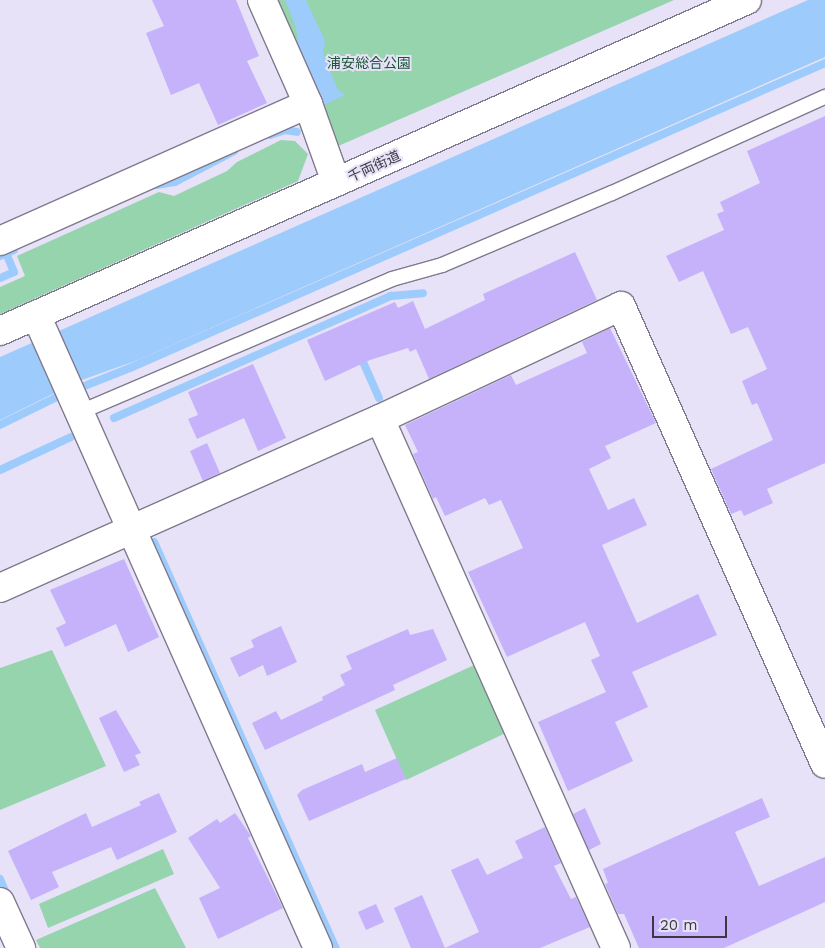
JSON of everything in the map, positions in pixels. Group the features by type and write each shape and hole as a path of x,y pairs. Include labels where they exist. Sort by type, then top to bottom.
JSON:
{"street":[{"path":"262,0 308,104 336,182"},
{"name":"千両街道","path":"0,331 40,323 336,182 747,0"},
{"path":"0,241 308,104"},
{"path":"0,588 131,528 380,419 621,306 825,764"},
{"path":"40,323 75,407 131,528 318,948"},
{"path":"380,419 616,948"},
{"path":"0,902 21,948"}],"lane":[{"path":"75,407 392,279 442,265 612,193 825,97"}],"green space":[{"name":"浦安総合公園","path":"270,0 674,0 336,147"},
{"path":"281,140 295,141 308,154 298,181 0,314 0,287 25,276 17,256 159,192 174,196 227,171 237,162"},
{"path":"52,650 106,766 0,810 0,668"},
{"path":"481,662 510,731 406,780 375,710"},
{"path":"163,849 174,874 48,928 39,904"},
{"path":"155,888 186,948 40,948 36,940"}],"water":[{"path":"285,0 306,0 325,41 323,54 338,90 345,95 322,106 299,50 296,27"},
{"path":"808,0 825,0 825,57 138,360 79,381 0,420 0,357"}],"building":[{"path":"152,0 236,0 259,56 247,61 267,103 218,125 199,83 171,95 146,33 164,26"},
{"path":"825,116 825,463 767,489 773,503 744,516 741,510 731,514 711,469 773,440 757,403 752,405 742,381 767,369 748,327 731,334 703,271 679,282 666,256 724,230 717,214 724,211 720,202 760,183 747,151"},
{"path":"575,252 597,300 429,379 416,349 410,352 408,348 370,360 325,381 307,340 395,302 398,308 413,301 425,329 485,300 483,294"},
{"path":"610,328 656,423 605,446 611,458 589,469 608,510 634,498 647,525 602,545 637,623 698,594 717,635 632,672 648,707 615,722 633,761 568,791 538,722 606,692 591,660 600,656 585,622 507,657 468,572 523,548 501,500 489,505 485,498 445,516 436,497 433,499 413,454 418,452 405,425 511,375 516,385 587,353 582,342"},
{"path":"253,364 286,438 258,451 244,418 197,439 188,419 198,415 188,392"},
{"path":"207,443 220,473 203,481 190,451"},
{"path":"124,559 159,637 128,652 116,624 65,647 56,628 66,623 50,590"},
{"path":"281,626 297,662 267,676 263,665 239,677 230,658 254,647 251,640"},
{"path":"408,629 410,635 433,629 447,660 393,685 395,690 265,750 252,723 276,711 281,720 323,700 322,697 345,685 340,675 352,669 346,656"},
{"path":"116,710 141,753 135,755 140,765 124,772 99,718"},
{"path":"397,758 406,779 309,821 297,795 302,790 362,764 365,772"},
{"path":"159,793 177,832 117,860 111,847 52,872 59,887 31,900 8,851 86,813 92,827 141,805 139,802"},
{"path":"762,798 770,817 735,832 759,886 825,857 825,902 724,948 639,948 624,914 618,914 605,884 608,883 603,869"},
{"path":"585,808 601,844 589,850 573,814"},
{"path":"235,813 251,836 248,838 283,908 218,939 199,898 220,888 188,838 217,819 220,823"},
{"path":"545,827 561,863 554,866 571,899 576,897 590,927 540,948 445,948 479,932 451,870 478,858 487,875 523,858 515,841"},
{"path":"422,895 445,948 411,948 394,908"},
{"path":"376,904 384,922 366,930 358,912"}],"waterway":[{"path":"0,425 57,397 130,368 825,63"},
{"path":"270,135 285,130 297,132"},
{"path":"156,185 175,182 234,151"},
{"path":"0,256 14,250"},
{"path":"0,278 14,272 6,253"},
{"path":"114,418 391,296 423,293"},
{"path":"360,355 379,398"},
{"path":"0,470 71,437"},
{"path":"154,542 336,948"},
{"path":"0,879 8,898"}]}
